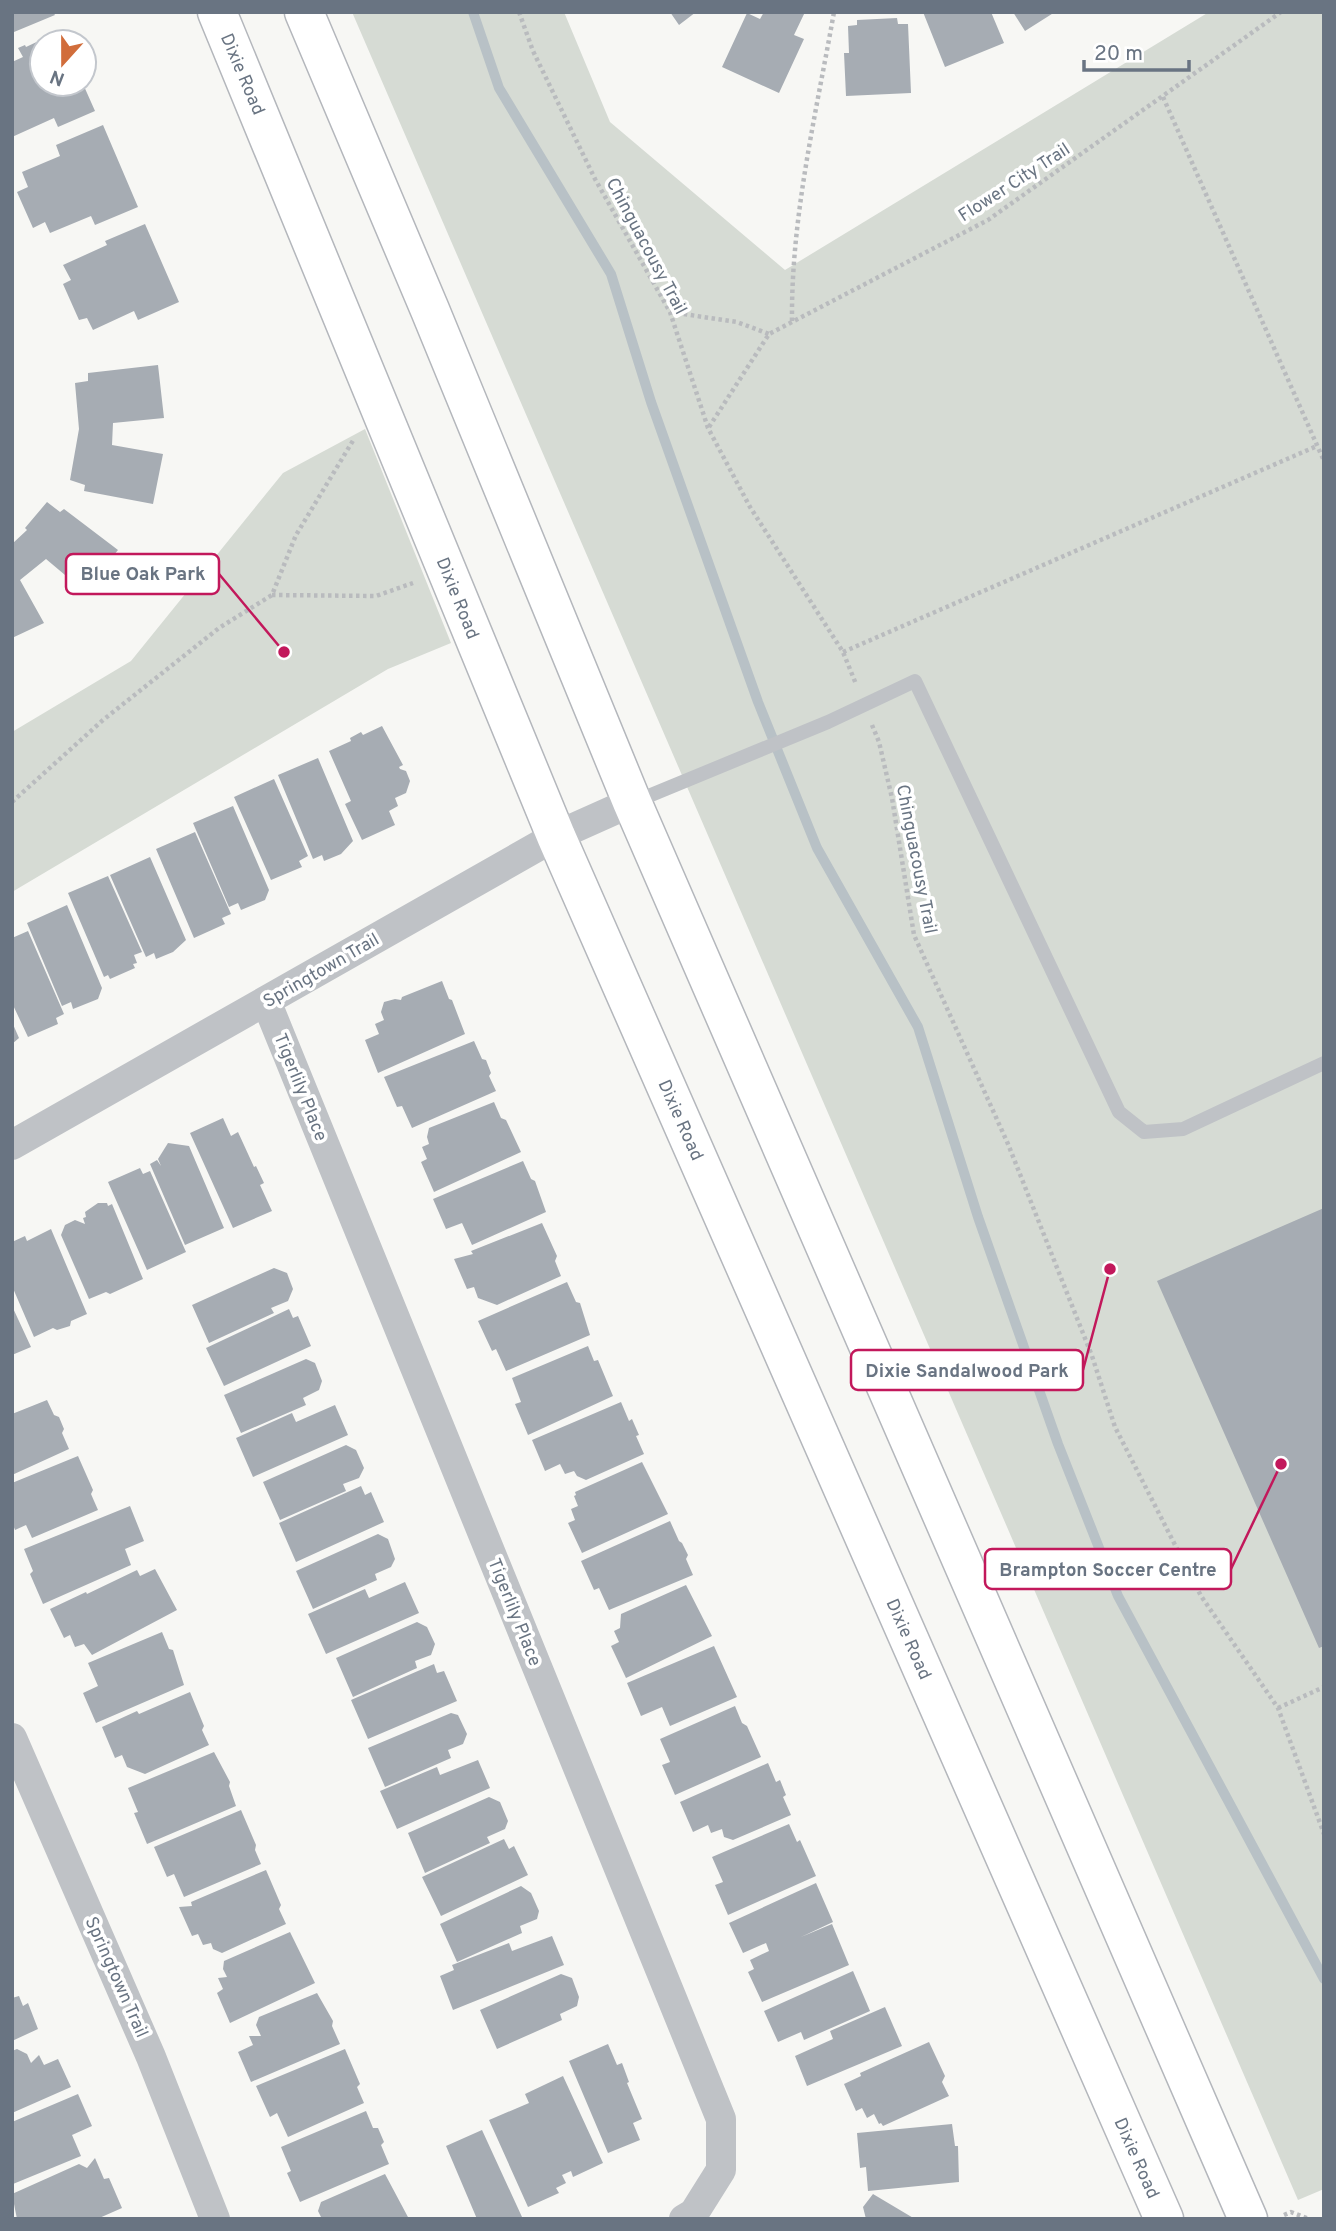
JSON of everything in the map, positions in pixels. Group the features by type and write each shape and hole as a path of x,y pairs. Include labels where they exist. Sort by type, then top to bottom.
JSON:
{"main road":[{"name":"Dixie Road","path":"217,12 556,836 1164,2219"},
{"path":"304,12 441,335 632,802 1248,2219"}],"street":[{"name":"Springtown Trail","path":"12,1145 556,836 632,802"},
{"name":"Tigerlily Place","path":"266,1001 721,2119 721,2170 694,2213 684,2219"},
{"name":"Springtown Trail","path":"12,1738 151,2057 215,2219"}],"lane":[{"path":"632,802 828,722 915,681 1119,1112 1144,1132 1183,1129 1324,1063"}],"path":[{"name":"Chinguacousy Trail","path":"519,12 533,51 595,178 670,312 708,428 750,507 843,652 879,742 892,798 914,935 1008,1144 1092,1356 1115,1427 1201,1596 1278,1708 1324,1834"},
{"path":"792,321 791,278 797,218 834,12"},
{"name":"Flower City Trail","path":"708,428 769,334 988,220 1281,12"},
{"path":"1163,97 1324,461"},
{"path":"670,312 737,321 769,334"},
{"path":"272,596 296,535 377,399"},
{"path":"843,652 1317,446"},
{"path":"12,802 103,720 219,628 272,596 376,596 447,570"},
{"path":"1278,1708 1324,1686"},
{"path":"1291,2212 1309,2219"}],"shaded area":[{"path":"352,12 564,12 610,122 785,270 1209,12 1324,12 1324,2189 1298,2200"},
{"path":"365,429 451,643 388,669 12,892 12,732 131,661 283,473"}],"building":[{"path":"12,12 53,12 55,15 14,32"},
{"path":"670,12 696,12 679,25"},
{"path":"764,12 805,12 794,35 804,39 779,93 722,67 747,13 760,19"},
{"path":"923,12 991,12 1004,43 945,67"},
{"path":"1013,12 1055,12 1025,31"},
{"path":"897,18 898,24 908,24 911,93 846,96 844,53 849,53 848,26 857,25 857,20"},
{"path":"25,45 28,46 28,98 89,98 95,111 58,127 54,118 12,137 12,62 23,57 18,48"},
{"path":"103,125 138,207 95,225 91,216 50,233 45,222 33,228 17,192 28,187 22,172 60,156 56,145"},
{"path":"145,224 179,302 138,320 134,311 93,330 87,318 79,320 63,284 71,280 63,265 107,245 105,241"},
{"path":"158,365 164,418 113,423 112,445 163,454 153,504 84,491 85,485 70,480 79,429 75,383 88,381 88,373"},
{"path":"47,502 60,512 64,509 118,550 84,591 46,559 20,580 44,623 12,638 12,544 27,530 25,528"},
{"path":"382,726 403,765 400,769 406,771 410,781 406,793 395,798 398,806 389,811 395,825 362,840 345,804 351,801 329,751 351,741 350,738 361,732 363,735"},
{"path":"318,758 353,841 341,854 324,861 322,855 313,859 278,775"},
{"path":"274,779 308,856 299,861 302,867 271,880 234,797"},
{"path":"233,806 269,890 265,900 241,910 238,903 229,907 193,823"},
{"path":"195,832 231,914 222,918 225,924 194,938 156,849"},
{"path":"150,857 186,940 173,952 156,959 154,953 146,957 110,875"},
{"path":"108,876 142,952 134,955 137,963 133,964 135,968 110,979 108,975 104,977 68,893"},
{"path":"67,905 102,988 98,999 73,1009 71,1002 62,1006 27,923"},
{"path":"28,931 64,1014 56,1018 58,1024 28,1037 12,1003 12,938"},
{"path":"442,981 465,1034 378,1073 365,1040 379,1034 375,1024 384,1020 381,1012 384,1002 401,1000 402,997"},
{"path":"12,1022 19,1038 12,1044"},
{"path":"474,1041 482,1059 486,1060 496,1091 412,1128 402,1106 397,1107 384,1077"},
{"path":"494,1102 521,1152 434,1192 421,1162 427,1159 422,1147 429,1144 429,1128"},
{"path":"223,1118 231,1136 238,1132 254,1167 256,1166 264,1183 260,1185 272,1211 233,1228 190,1133"},
{"path":"168,1143 189,1146 224,1228 185,1245 150,1164 157,1160 161,1166 158,1159"},
{"path":"523,1161 531,1179 535,1181 546,1212 472,1245 462,1223 446,1229 433,1199"},
{"path":"140,1168 143,1174 150,1171 186,1252 147,1270 108,1182"},
{"path":"98,1203 107,1203 108,1206 112,1204 143,1279 110,1294 106,1292 89,1299 61,1235 65,1225 75,1220 85,1224 85,1212"},
{"path":"1324,1208 1324,1646 1319,1648 1157,1281"},
{"path":"542,1223 557,1256 555,1261 561,1276 497,1305 478,1298 474,1287 467,1289 454,1259 473,1254 471,1251"},
{"path":"51,1229 87,1314 71,1321 70,1326 57,1330 53,1328 34,1337 12,1286 12,1242 25,1236 27,1241"},
{"path":"274,1268 287,1273 293,1289 288,1301 271,1308 274,1313 209,1343 192,1305"},
{"path":"567,1282 576,1302 580,1303 590,1335 506,1371 496,1349 492,1351 478,1321"},
{"path":"12,1306 31,1347 12,1355"},
{"path":"289,1309 293,1318 298,1316 311,1346 224,1386 206,1348"},
{"path":"588,1346 594,1361 598,1360 613,1396 528,1435 515,1404 521,1402 512,1378"},
{"path":"306,1359 315,1363 322,1381 319,1390 303,1398 306,1405 241,1433 224,1395"},
{"path":"47,1400 54,1415 59,1417 69,1449 12,1475 12,1414"},
{"path":"621,1402 629,1421 632,1419 644,1454 586,1480 577,1476 574,1471 565,1474 560,1464 545,1471 532,1440"},
{"path":"335,1405 348,1435 253,1477 236,1438 292,1413 296,1422"},
{"path":"346,1445 356,1450 364,1468 359,1478 343,1484 346,1491 280,1520 263,1482"},
{"path":"78,1456 93,1490 91,1494 98,1510 32,1538 26,1525 15,1530 12,1522 12,1483"},
{"path":"642,1462 668,1514 582,1553 568,1523 575,1520 571,1509 578,1506 575,1492"},
{"path":"361,1486 365,1495 371,1492 384,1522 296,1562 279,1523"},
{"path":"130,1506 144,1541 125,1549 131,1565 43,1604 30,1574 33,1571 24,1549"},
{"path":"670,1521 688,1555 686,1559 693,1575 609,1610 599,1588 594,1590 581,1561"},
{"path":"378,1534 388,1539 395,1559 391,1567 375,1574 377,1580 313,1609 296,1571"},
{"path":"155,1569 177,1610 92,1655 84,1644 75,1647 70,1635 64,1638 50,1609 137,1570 140,1576"},
{"path":"405,1582 419,1613 326,1654 308,1614 365,1589 369,1598"},
{"path":"686,1585 712,1636 626,1678 611,1646 619,1642 614,1631 620,1628 621,1614"},
{"path":"417,1622 427,1627 435,1644 431,1655 415,1661 417,1668 353,1697 336,1658"},
{"path":"162,1632 169,1649 173,1650 184,1685 96,1723 83,1693 98,1686 88,1663"},
{"path":"714,1646 737,1697 670,1726 662,1707 641,1716 627,1683"},
{"path":"434,1664 437,1673 444,1671 457,1701 368,1739 351,1700"},
{"path":"190,1692 209,1745 145,1774 127,1767 122,1755 115,1758 102,1727"},
{"path":"735,1706 761,1757 675,1795 662,1765 670,1762 660,1739"},
{"path":"451,1713 458,1715 467,1734 463,1744 448,1750 451,1758 385,1787 368,1748"},
{"path":"214,1752 230,1782 236,1806 147,1844 134,1813 138,1812 128,1788"},
{"path":"478,1760 490,1788 397,1829 380,1791 437,1767 440,1775"},
{"path":"768,1763 776,1782 780,1780 786,1795 783,1797 791,1815 733,1840 724,1837 722,1829 711,1833 708,1825 693,1832 680,1802"},
{"path":"489,1797 500,1802 508,1821 505,1829 487,1837 490,1843 425,1873 408,1833"},
{"path":"241,1810 261,1864 184,1897 174,1874 167,1877 154,1847"},
{"path":"789,1824 797,1842 800,1840 816,1876 728,1915 715,1885 723,1882 712,1857"},
{"path":"504,1839 509,1849 514,1846 528,1875 441,1916 422,1877"},
{"path":"266,1870 286,1924 222,1953 213,1949 211,1943 203,1945 198,1934 192,1936 179,1907 192,1906 191,1902"},
{"path":"816,1883 833,1922 801,1937 832,1924 849,1965 762,2002 748,1972 754,1969 750,1960 769,1951 766,1943 743,1953 729,1923"},
{"path":"521,1886 531,1893 539,1911 537,1919 520,1926 522,1933 457,1962 440,1924"},
{"path":"290,1932 315,1983 230,2023 217,1993 223,1989 218,1978 227,1977 223,1969 224,1961"},
{"path":"552,1936 564,1965 453,2010 440,1976 454,1970 452,1965 509,1943 512,1951"},
{"path":"853,1971 870,2011 804,2040 801,2032 778,2042 764,2011"},
{"path":"561,1974 572,1978 579,1997 577,2006 560,2014 562,2020 497,2049 480,2010"},
{"path":"317,1993 333,2021 332,2026 340,2044 251,2082 238,2052 253,2045 249,2036 261,2036 256,2025 259,2017"},
{"path":"19,1996 23,2006 28,2003 38,2029 12,2041 12,1998"},
{"path":"885,2007 902,2046 807,2086 795,2056 833,2039 830,2031"},
{"path":"929,2042 945,2076 942,2082 949,2096 883,2126 874,2114 867,2118 862,2108 856,2111 844,2084 861,2076 860,2073"},
{"path":"608,2044 617,2065 622,2063 642,2119 633,2123 640,2140 608,2153 569,2061"},
{"path":"17,2049 27,2054 31,2063 39,2055 44,2065 58,2059 71,2087 12,2113 12,2051"},
{"path":"345,2049 360,2084 357,2087 364,2103 288,2137 277,2113 270,2117 256,2086"},
{"path":"563,2076 603,2163 573,2177 571,2171 562,2175 566,2183 556,2188 559,2193 528,2207 489,2120 529,2103 525,2094"},
{"path":"78,2094 92,2126 72,2135 81,2156 13,2184 12,2122"},
{"path":"366,2111 373,2128 378,2128 389,2164 300,2202 287,2173 291,2171 281,2147"},
{"path":"952,2124 955,2146 958,2146 959,2182 868,2191 866,2167 860,2168 857,2133"},
{"path":"482,2130 522,2217 518,2219 477,2219 446,2146"},
{"path":"95,2158 104,2179 109,2178 122,2208 97,2219 17,2219 12,2194 79,2164 87,2168"},
{"path":"385,2174 409,2219 322,2219 318,2211 321,2202"},
{"path":"873,2194 915,2219 866,2219 863,2207"}],"waterway":[{"path":"473,12 499,88 611,274 651,402 758,702 817,848 918,1027 978,1217 1058,1444 1118,1596 1324,1979"}],"place":[{"name":"Blue Oak Park","path":"284,652"},
{"name":"Dixie Sandalwood Park","path":"1110,1269"},
{"name":"Brampton Soccer Centre","path":"1281,1464"}]}
